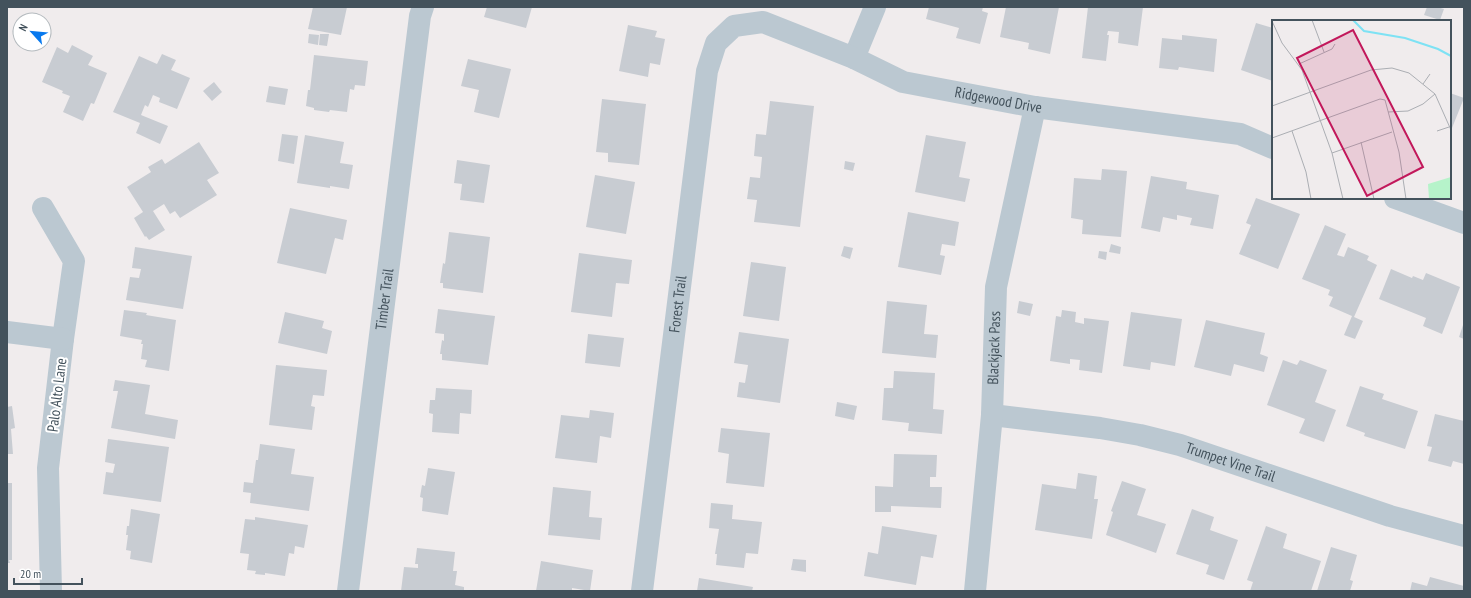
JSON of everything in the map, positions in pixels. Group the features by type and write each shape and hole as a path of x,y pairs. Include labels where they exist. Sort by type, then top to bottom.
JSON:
{"street":[{"name":"Timber Trail","path":"348,591 420,16 423,7"},
{"path":"854,58 875,7"},
{"name":"Ridgewood Drive","path":"734,26 763,22 854,58 903,82 1035,107 1240,134 1272,148"},
{"name":"Forest Trail","path":"642,591 707,71 716,44 734,26"},
{"name":"Blackjack Pass","path":"975,591 992,415 996,287 1035,107"},
{"path":"1398,199 1464,223"},
{"name":"Palo Alto Lane","path":"43,208 74,261 48,468 51,591"},
{"path":"7,332 63,339"},
{"name":"Trumpet Vine Trail","path":"992,415 1100,428 1140,435 1180,445 1390,516 1464,536"}],"building":[{"path":"313,7 347,7 341,35 308,29"},
{"path":"487,7 532,7 526,28 484,17"},
{"path":"929,7 983,7 982,11 988,13 980,44 956,38 959,28 926,19"},
{"path":"1006,7 1059,7 1050,54 1028,49 1029,43 1000,37"},
{"path":"1088,7 1143,7 1138,46 1118,43 1119,32 1108,31 1107,35 1109,35 1106,61 1082,58"},
{"path":"1427,7 1444,9 1440,20 1424,15"},
{"path":"1256,23 1272,28 1272,81 1241,70"},
{"path":"628,25 657,31 655,37 665,39 660,65 650,63 648,77 619,71"},
{"path":"309,34 319,35 318,45 308,43"},
{"path":"320,34 329,34 327,46 319,45"},
{"path":"1182,35 1217,39 1214,72 1179,67 1178,70 1159,68 1162,38 1182,40"},
{"path":"72,45 93,56 88,65 107,73 94,104 91,103 83,121 63,112 70,96 62,93 63,91 42,82 57,47 68,53"},
{"path":"162,54 176,60 171,70 190,78 177,109 159,102 160,98 153,95 148,107 145,105 141,115 168,126 160,144 136,133 140,123 113,112 139,56 157,64"},
{"path":"314,55 368,61 365,86 355,85 354,90 350,89 347,112 314,110 314,108 306,106 308,90 310,90"},
{"path":"468,59 511,69 499,118 474,112 479,90 461,86"},
{"path":"214,82 222,92 212,101 203,91"},
{"path":"269,86 288,89 285,105 266,102"},
{"path":"1451,93 1464,98 1451,130"},
{"path":"602,99 646,104 639,165 608,162 608,153 596,152"},
{"path":"770,101 814,106 800,227 754,222 757,200 747,199 750,177 760,178 762,157 754,156 756,134 766,135"},
{"path":"282,134 298,136 294,164 278,161"},
{"path":"305,135 344,142 340,163 353,165 349,189 297,183"},
{"path":"926,135 966,142 959,177 970,179 965,202 915,192"},
{"path":"199,142 219,173 207,180 217,195 180,218 175,211 170,214 164,204 153,211 165,230 149,240 146,236 145,237 134,218 143,212 127,187 151,172 148,167 162,159 165,164"},
{"path":"457,160 490,165 484,203 460,200 462,184 454,183"},
{"path":"845,161 855,163 853,171 844,169"},
{"path":"1102,169 1127,171 1121,237 1082,234 1083,220 1071,218 1074,178 1101,180"},
{"path":"595,175 635,182 626,234 586,227"},
{"path":"1151,176 1187,182 1186,189 1219,195 1213,229 1190,225 1192,218 1177,215 1177,220 1163,217 1160,232 1141,228"},
{"path":"1256,198 1300,214 1278,269 1239,254 1251,225 1246,223"},
{"path":"290,208 347,220 343,240 335,238 326,274 277,263"},
{"path":"908,212 959,222 955,246 942,244 940,255 945,256 941,275 898,267"},
{"path":"1325,225 1346,234 1337,255 1344,257 1348,247 1369,256 1367,260 1377,265 1354,317 1363,321 1355,339 1344,335 1352,316 1329,306 1333,297 1328,295 1330,290 1302,279"},
{"path":"449,232 490,237 483,293 443,288 443,283 440,283 443,263 445,264"},
{"path":"1111,244 1121,247 1120,254 1109,252"},
{"path":"844,246 853,248 850,259 841,256"},
{"path":"135,247 192,256 183,309 126,300 130,277 139,278 141,269 132,268"},
{"path":"1099,251 1107,252 1106,260 1098,258"},
{"path":"579,253 632,260 629,284 616,283 612,317 571,312"},
{"path":"751,262 786,267 779,321 743,316"},
{"path":"1391,269 1412,278 1413,276 1423,280 1426,273 1460,287 1442,334 1423,326 1426,318 1379,299"},
{"path":"887,301 927,305 924,334 938,335 936,358 882,353"},
{"path":"1019,301 1033,304 1030,316 1017,313"},
{"path":"438,309 495,316 488,365 442,360 442,354 440,354 442,340 444,341 444,334 435,333"},
{"path":"124,310 147,313 146,315 176,320 169,371 145,367 147,360 141,359 143,344 141,344 142,340 120,336"},
{"path":"1062,310 1076,312 1075,322 1084,324 1084,318 1109,321 1102,373 1079,370 1080,360 1070,359 1070,364 1050,361 1056,316 1061,317"},
{"path":"285,312 324,321 322,328 332,331 327,354 278,343"},
{"path":"1131,312 1182,319 1175,366 1151,362 1150,370 1123,366"},
{"path":"1206,320 1265,333 1260,354 1268,357 1264,372 1234,364 1231,376 1194,367"},
{"path":"1464,322 1464,339 1459,337"},
{"path":"739,332 789,339 780,403 737,397 739,382 745,383 748,365 734,363"},
{"path":"588,334 624,338 620,367 585,363"},
{"path":"1283,360 1297,365 1300,360 1327,370 1315,402 1336,410 1324,442 1299,433 1305,419 1267,405"},
{"path":"276,365 327,370 324,396 313,395 311,406 315,407 312,430 269,425"},
{"path":"894,371 935,373 933,409 944,410 942,434 908,431 909,423 882,420 884,388 893,388"},
{"path":"115,380 150,385 145,414 178,420 175,439 111,428 118,391 113,391"},
{"path":"1360,386 1384,394 1382,399 1418,411 1405,449 1364,436 1365,433 1346,426"},
{"path":"436,388 472,390 471,414 460,413 459,434 432,432 433,414 429,413 430,400 435,400"},
{"path":"837,402 857,406 854,420 835,416"},
{"path":"12,406 15,428 11,429 13,454 7,454 7,407"},
{"path":"590,410 614,413 611,438 600,436 597,463 555,458 561,415 589,418"},
{"path":"1435,414 1464,421 1464,464 1453,461 1451,467 1428,461 1432,447 1427,446"},
{"path":"721,428 770,433 764,487 726,483 729,454 718,452"},
{"path":"108,439 169,447 161,502 103,494 106,472 113,473 115,464 105,462"},
{"path":"260,444 295,449 291,474 314,477 309,511 250,503 251,493 243,492 244,482 253,483"},
{"path":"894,454 937,455 936,477 930,477 930,487 942,487 941,508 891,506 891,512 875,512 875,486 893,487"},
{"path":"428,468 455,472 448,515 422,511 423,498 420,497 422,485 425,486"},
{"path":"1078,473 1097,476 1094,499 1098,499 1092,539 1035,530 1042,484 1076,489"},
{"path":"1122,481 1146,489 1137,515 1166,524 1156,553 1106,535 1113,512 1111,511"},
{"path":"7,483 12,483 12,560 9,560 10,563 7,563"},
{"path":"553,487 591,491 589,517 602,518 600,540 548,535"},
{"path":"711,503 733,505 732,519 762,522 758,554 746,553 744,568 716,565 717,554 715,554 719,529 709,528"},
{"path":"131,509 160,514 152,563 130,559 131,551 126,550 128,535 126,535 127,526 129,526"},
{"path":"1192,509 1214,517 1210,530 1238,540 1224,580 1206,574 1209,565 1176,554"},
{"path":"255,517 308,525 304,548 295,546 294,554 289,553 285,576 265,573 265,575 255,574 256,571 247,570 249,554 240,553 245,519 255,520"},
{"path":"882,526 937,535 933,558 921,556 916,585 864,576 868,552 878,554"},
{"path":"1266,526 1287,534 1283,548 1321,561 1311,591 1250,591 1253,582 1247,580"},
{"path":"1331,547 1357,555 1350,580 1353,581 1350,591 1317,591"},
{"path":"417,548 455,552 453,571 457,571 455,585 464,587 464,591 401,591 404,567 418,568 418,564 415,564"},
{"path":"793,559 806,560 806,572 791,570"},
{"path":"541,561 593,570 590,591 572,588 572,591 536,591"},
{"path":"1430,577 1464,586 1464,591 1410,591 1412,582 1427,586"},
{"path":"699,578 753,587 752,591 697,591"}]}
